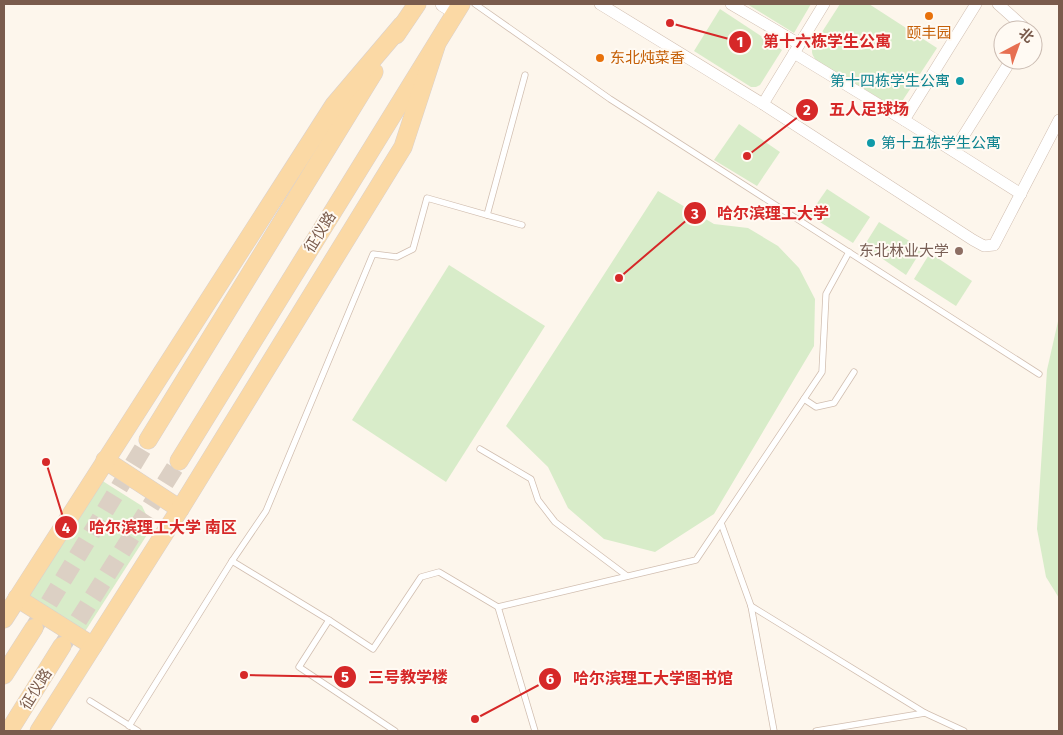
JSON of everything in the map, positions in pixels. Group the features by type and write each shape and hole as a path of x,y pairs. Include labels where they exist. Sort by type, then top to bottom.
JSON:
{"main road":[{"path":"148,440 402,25 417,4"},
{"name":"征仪路","path":"179,461 436,46 453,7"},
{"path":"4,619 334,105 402,25"},
{"path":"39,731 180,510 403,147 436,46"},
{"path":"105,460 180,510"},
{"path":"17,598 93,646"},
{"path":"4,675 34,628"},
{"name":"征仪路","path":"9,731 62,646"}],"street":[{"path":"600,4 763,104 984,246 994,245 1059,120"},
{"path":"731,4 904,120 1022,194"},
{"path":"763,104 824,4"},
{"path":"904,120 976,4"},
{"path":"998,4 1016,20"},
{"path":"954,151 1005,70"}],"lane":[{"path":"475,4 610,99 1039,374"},
{"path":"487,215 525,75"},
{"path":"129,726 232,561 266,511 373,254 397,257 413,249 427,198 522,225"},
{"path":"498,607 696,560 822,372 826,294 849,252"},
{"path":"804,399 816,406 834,403 854,372"},
{"path":"480,449 531,479 538,500 555,522 627,576"},
{"path":"720,523 751,606 774,731"},
{"path":"232,561 373,649 422,577 439,572 498,607 535,731"},
{"path":"751,606 925,713 964,731"},
{"path":"329,620 299,667 394,731"},
{"path":"90,701 138,731"},
{"path":"816,731 925,713"}],"green space":[{"path":"747,4 811,4 794,33"},
{"path":"840,4 869,4 937,48 897,109 814,57 812,52 813,46"},
{"path":"720,9 782,50 760,85 756,87 751,87 694,51"},
{"path":"739,124 780,152 757,186 714,160"},
{"path":"827,189 870,217 853,243 809,215"},
{"path":"658,191 714,224 748,228 778,246 799,268 815,299 814,346 714,514 655,552 604,539 568,508 548,467 506,426"},
{"path":"879,222 922,249 906,275 864,246"},
{"path":"930,253 972,281 956,306 914,279"},
{"path":"449,265 545,326 446,482 352,420"},
{"path":"1059,317 1059,598 1046,577 1037,529 1047,370"},
{"path":"101,480 142,506 152,527 84,633 27,595"}],"tunnel":[{"path":"35,626 148,440"},
{"path":"64,643 179,461"}],"place":[{"name":"颐丰园","path":"929,16"},
{"name":"第十六栋学生公寓","path":"670,23"},
{"name":"东北炖菜香","path":"600,58"},
{"name":"第十四栋学生公寓","path":"960,81"},
{"name":"第十五栋学生公寓","path":"871,143"},
{"name":"五人足球场","path":"747,156"},
{"name":"东北林业大学","path":"959,251"},
{"name":"哈尔滨理工大学","path":"619,278"},
{"name":"哈尔滨理工大学 南区","path":"46,462"},
{"name":"三号教学楼","path":"244,675"},
{"name":"哈尔滨理工大学图书馆","path":"475,719"}]}
